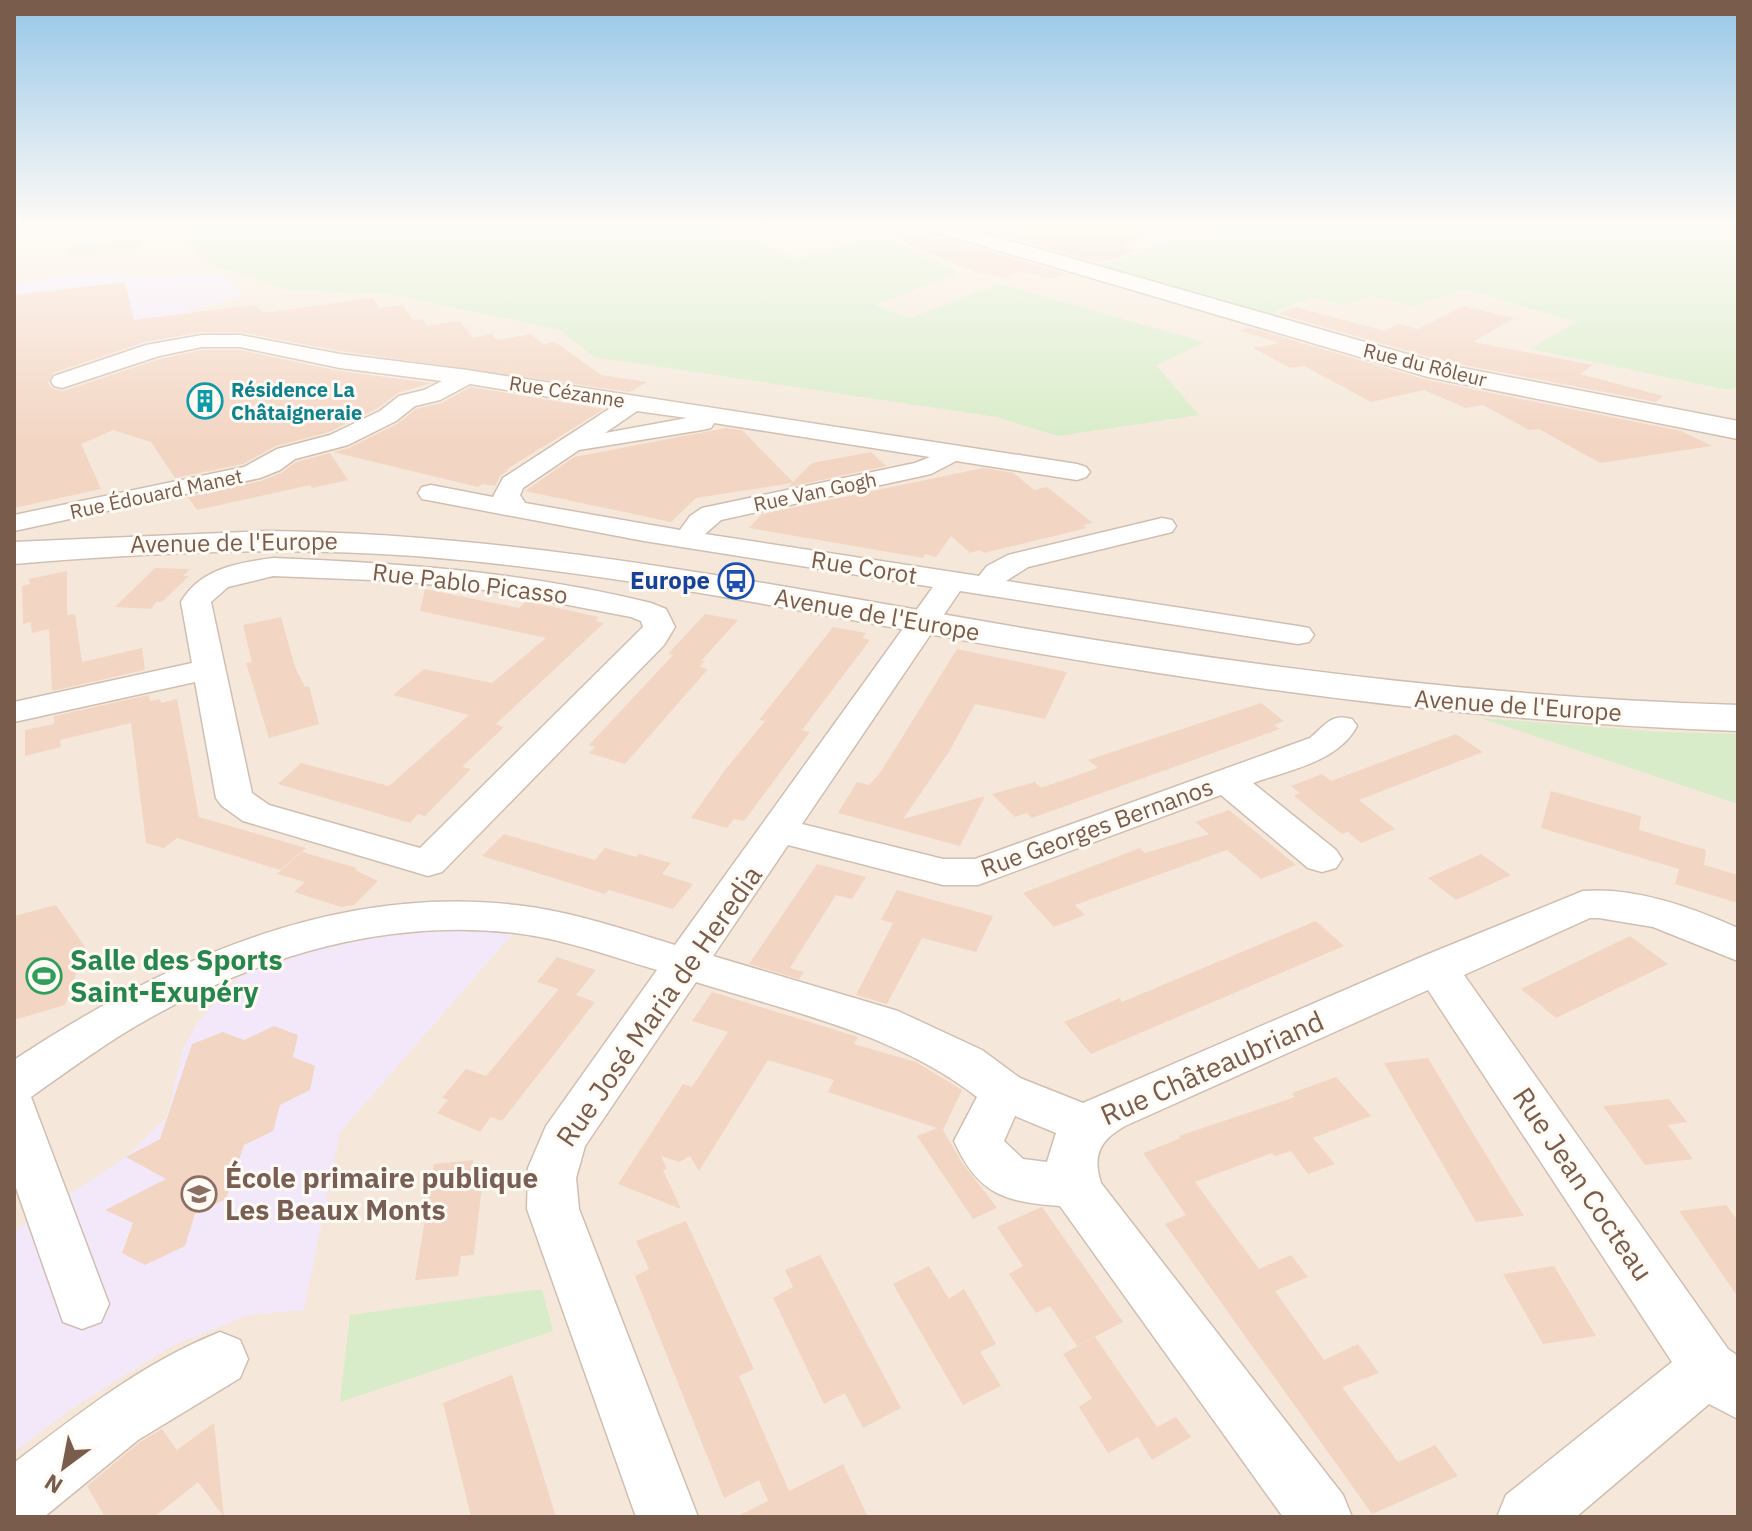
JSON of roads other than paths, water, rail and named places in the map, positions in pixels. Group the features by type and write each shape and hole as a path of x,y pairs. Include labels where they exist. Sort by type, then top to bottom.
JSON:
{"street":[{"name":"Rue du Rôleur","path":"1180,296 1429,368 1738,430"},
{"name":"Rue Cézanne","path":"62,381 143,352 220,340 249,341 340,361 467,377 1077,472"},
{"name":"Rue Édouard Manet","path":"14,523 251,473 271,465 286,454 344,438 388,416 407,401 432,395 467,377"},
{"path":"514,506 506,496 509,487 633,403"},
{"path":"565,447 730,418"},
{"name":"Rue Van Gogh","path":"687,540 703,519 712,514 922,469 941,461 949,453"},
{"name":"Rue Corot","path":"431,493 687,540 1298,635"},
{"name":"Rue José Maria de Heredia","path":"667,1517 553,1209 550,1180 558,1148 926,622 970,584 1018,561 1162,526"},
{"name":"Avenue de l'Europe","path":"14,553 208,541 419,546 526,558 1186,667 1383,695 1566,711 1738,718"},
{"name":"Rue Pablo Picasso","path":"265,568 397,572 495,582 628,606 655,616 659,627 653,638 428,863 256,813 240,804 235,798 208,669 196,607 197,597 217,582 265,568"},
{"path":"14,712 208,669"},
{"name":"Rue Georges Bernanos","path":"781,831 943,872 968,874 1322,745 1335,735 1340,726"},
{"name":"Rue Georges Bernanos","path":"1227,781 1322,859"},
{"path":"428,863 433,916"},
{"name":"Rue Châteaubriand","path":"1074,1185 1070,1160 1073,1147 1087,1125 1108,1112 1594,902 1635,908 1709,932 1738,946"},
{"path":"14,1084 130,1008 230,961 284,942 335,929 433,916 483,916 550,924 903,1031 966,1063 1003,1091 1087,1125"},
{"name":"Rue Jean Cocteau","path":"1436,968 1723,1380"},
{"path":"1003,1091 979,1141 993,1167 1009,1178 1020,1181 1074,1185 1321,1517"},
{"path":"14,1110 82,1304"},
{"path":"14,1502 117,1420 220,1359"},
{"path":"1528,1517 1723,1380"}],"place":[{"name":"Résidence La Châtaigneraie","path":"205,401"},
{"name":"Europe","path":"736,581"},
{"name":"Salle des Sports Saint-Exupéry","path":"44,976"},
{"name":"École primaire publique Les Beaux Monts","path":"199,1194"}]}
